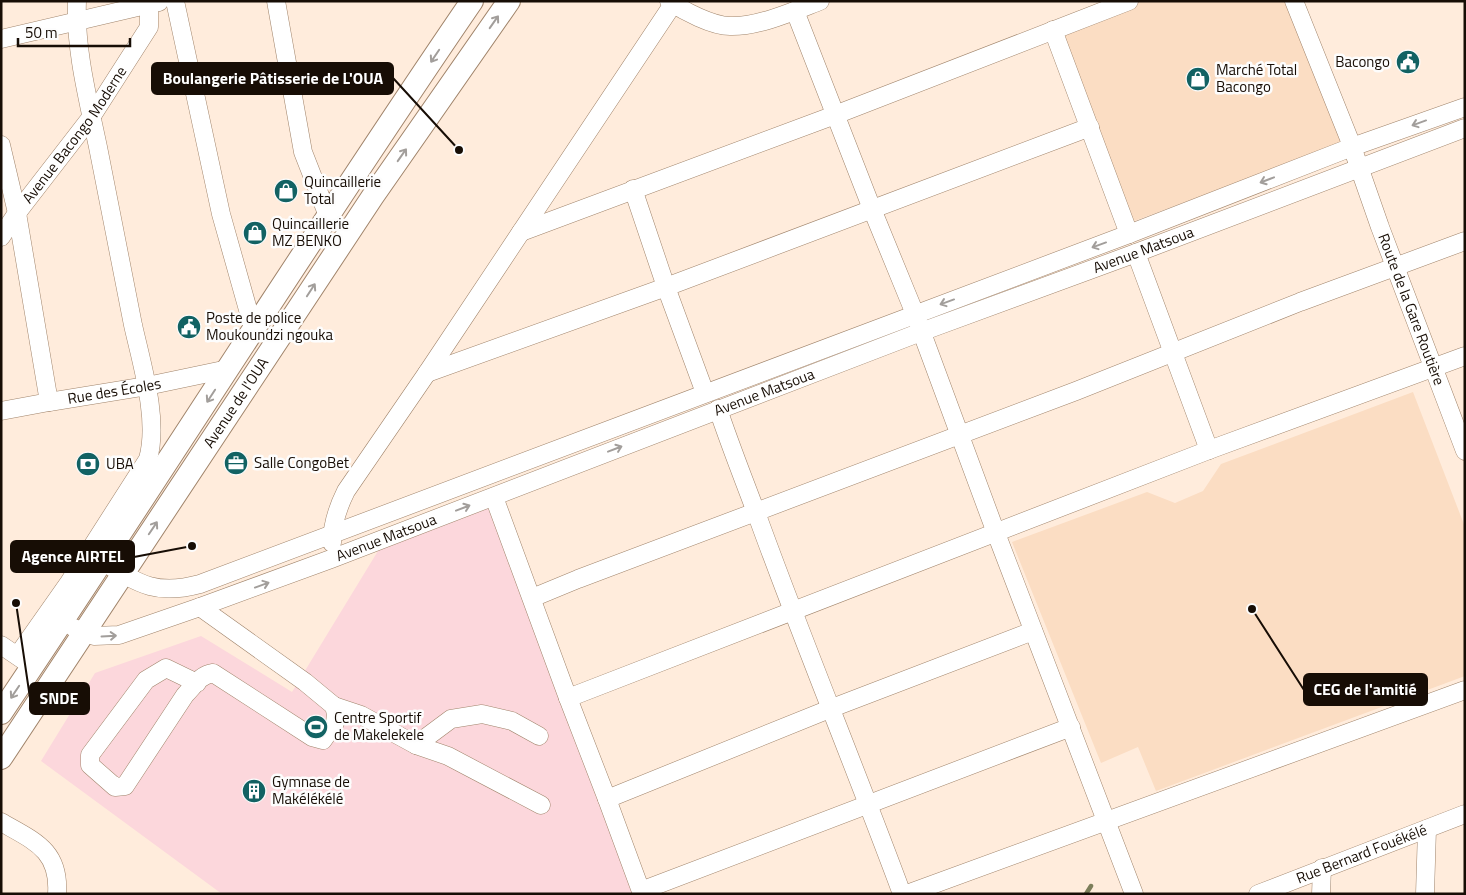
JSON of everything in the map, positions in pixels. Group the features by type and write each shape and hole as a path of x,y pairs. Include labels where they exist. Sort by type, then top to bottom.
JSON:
{"main road":[{"name":"Avenue de l'OUA","path":"1,713 25,661 63,622 74,588 102,561 155,465 228,369 254,331 379,138 472,1"},
{"name":"Avenue de l'OUA","path":"1,758 85,634 122,574 373,196 509,1"}],"street":[{"path":"1,645 25,661 155,465 151,447 152,433 146,386 80,57 76,22 77,1"},
{"path":"175,1 221,214 254,331"},
{"path":"276,1 303,152 328,216"},
{"path":"332,559 332,535 341,501 346,492 521,232 672,2 708,21 729,26 753,23 795,11 820,1"},
{"path":"521,232 835,115 1129,1"},
{"path":"1,39 154,2"},
{"name":"Avenue Bacongo Moderne","path":"1,237 17,213 92,116 149,27 154,2"},
{"path":"1296,2 1352,147"},
{"path":"795,11 915,314 1033,631 1134,894"},
{"path":"1053,30 1129,234"},
{"name":"Avenue Matsoua","path":"102,561 122,574 157,589 186,588 332,535 1129,234 1352,147 1465,106"},
{"path":"427,373 666,287 1090,127"},
{"name":"Avenue Matsoua","path":"63,622 85,634 102,637 119,635 200,607 332,559 921,332 1465,128"},
{"path":"1,145 17,213 49,402"},
{"name":"Route de la Gare Routière","path":"1352,147 1395,268 1465,451"},
{"path":"633,189 705,393"},
{"path":"532,598 1465,241"},
{"path":"1136,252 1209,450"},
{"path":"1054,262 1060,280"},
{"path":"568,698 1209,450 1465,356"},
{"name":"Rue des Écoles","path":"1,412 228,369"},
{"path":"718,409 792,612 832,708 902,894"},
{"path":"494,497 641,892 1071,727"},
{"path":"200,607 305,682 334,706 361,715 416,745 448,756 541,805"},
{"path":"607,799 832,708 1033,631"},
{"path":"197,683 166,668 146,680 90,755 90,765 115,787 125,786 185,696 197,683 204,675 213,673 312,737 323,740 335,723 336,714 334,706"},
{"path":"907,894 1465,690"},
{"path":"416,745 451,719 482,714 512,721 539,736"},
{"name":"Rue Bernard Fouékélé","path":"1258,894 1465,814"},
{"path":"1,822 39,844 45,851 57,872 59,893"},
{"path":"1425,894 1427,829"},
{"path":"1321,894 1322,868"}],"shaded area":[{"name":"Marché Total Bacongo","path":"1129,1 1294,1 1350,141 1126,224 1053,30"},
{"path":"1413,392 1465,527 1465,676 1156,791 1138,747 1101,763 1012,542 1147,492 1175,503 1203,491 1221,464"},
{"name":"Centre Sportif de Makelekele","path":"488,507 634,894 222,894 41,761 95,673 201,636 292,692 381,546"}],"waterway":[{"path":"1086,894 1091,886"}],"place":[{"name":"Bacongo","path":"1408,62"},
{"name":"Marché Total Bacongo","path":"1198,79"},
{"name":"Boulangerie Pâtisserie de L'OUA","path":"459,150"},
{"name":"Quincaillerie Total","path":"286,191"},
{"name":"Quincaillerie MZ BENKO","path":"255,233"},
{"name":"Poste de police Moukoundzi ngouka","path":"189,327"},
{"name":"Salle CongoBet","path":"236,463"},
{"name":"UBA","path":"88,464"},
{"name":"Agence AIRTEL","path":"192,546"},
{"name":"SNDE","path":"16,603"},
{"name":"CEG de l'amitié","path":"1252,609"},
{"name":"Centre Sportif de Makelekele","path":"316,727"},
{"name":"Gymnase de Makélékélé","path":"254,791"}]}
